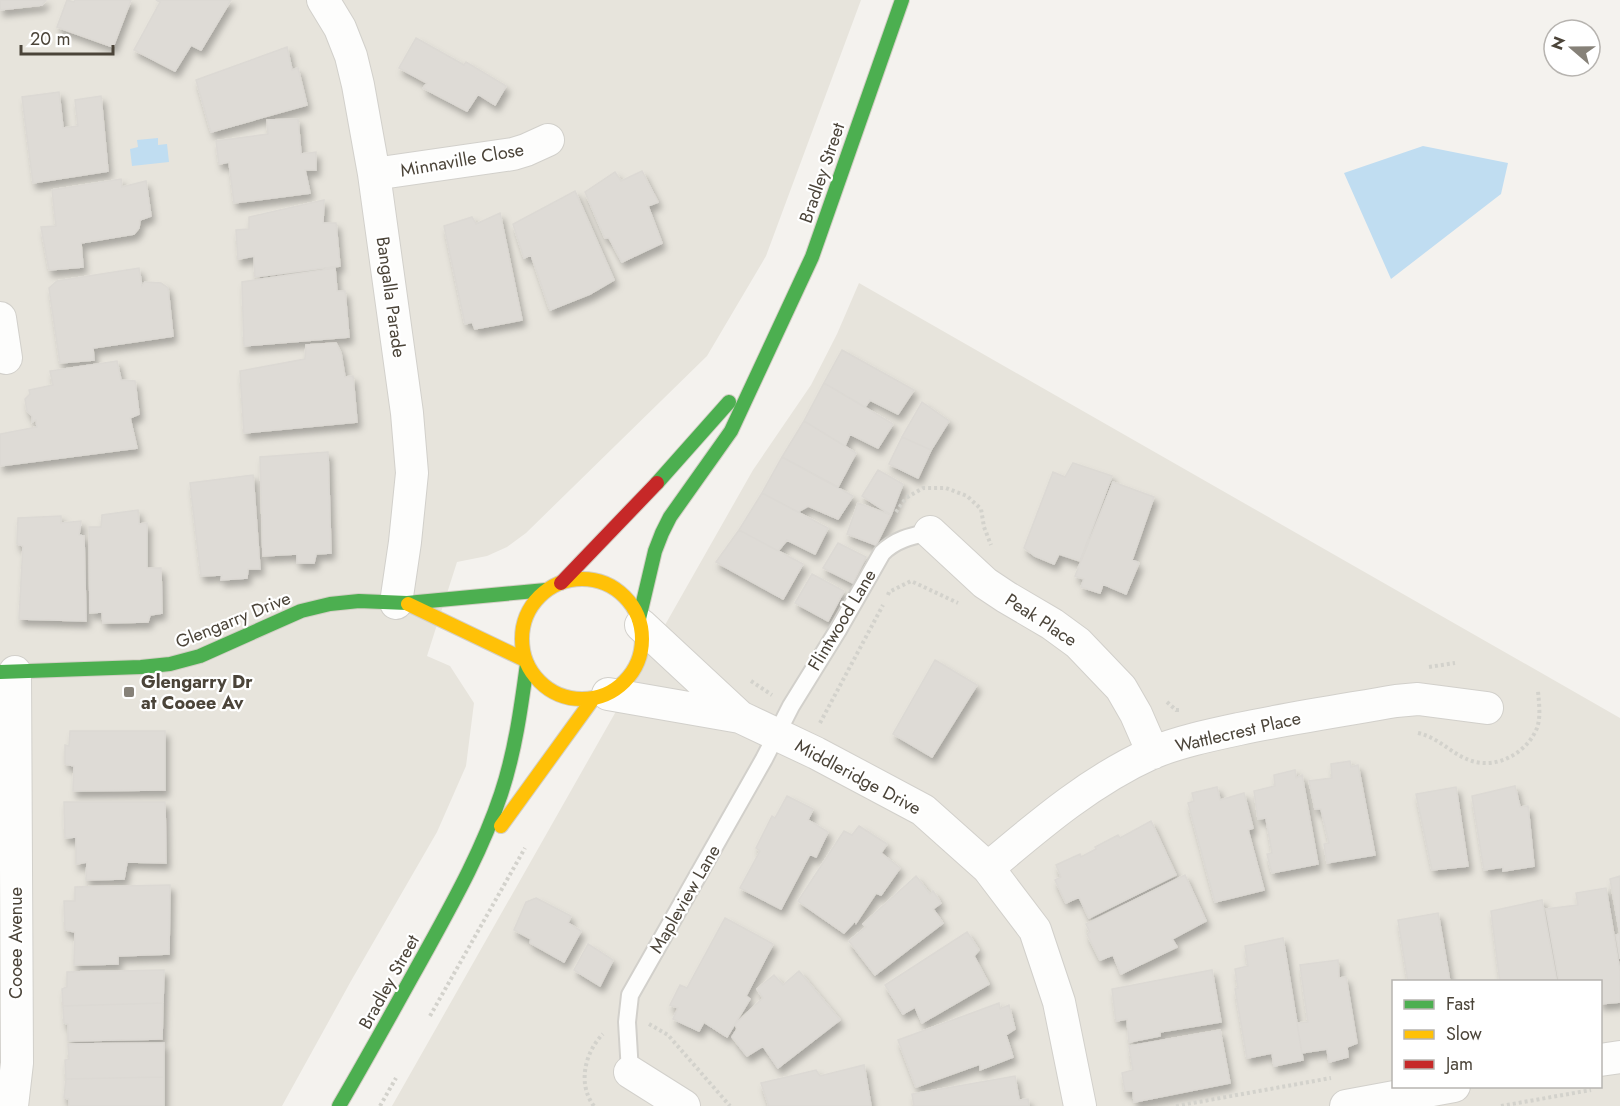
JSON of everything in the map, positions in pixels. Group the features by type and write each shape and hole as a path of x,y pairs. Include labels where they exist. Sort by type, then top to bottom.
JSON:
{"main road":[{"name":"Bradley Street","path":"640,622 655,551 662,533 670,518 731,432 812,257 902,0"},
{"name":"Bradley Street","path":"561,583 692,445 767,354"},
{"path":"587,579 601,582 624,596 633,607 640,622 642,639 637,665 625,681 601,696 577,700 547,689 535,678 526,662 522,647 522,634 524,621 537,599 546,590 561,583 587,579"},
{"name":"Glengarry Drive","path":"7,672 170,664 200,656 301,611 330,604 358,601 401,603 546,590"},
{"name":"Glengarry Drive","path":"401,603 526,662"},
{"name":"Bradley Street","path":"339,1106 374,1046 484,841 508,772 518,727 526,662"},
{"name":"Bradley Street","path":"467,874 601,696"}],"street":[{"name":"Bangalla Parade","path":"323,0 340,28 351,56 358,85 374,174 407,413 412,473 401,603"},
{"name":"Minnaville Close","path":"374,174 513,154 548,140"},
{"path":"0,318 6,358"},
{"name":"Peak Place","path":"930,532 985,583 1052,624 1083,648 1121,688 1136,714 1153,753"},
{"name":"Middleridge Drive","path":"640,622 740,717 816,753 923,810 988,867 1035,930 1059,1002 1080,1106"},
{"name":"Cooee Avenue","path":"7,672 17,1063 12,1106"},
{"name":"Middleridge Drive","path":"601,696 740,717"},
{"name":"Wattlecrest Place","path":"988,867 1092,786 1153,753 1205,736 1396,701 1426,700 1487,708"},
{"path":"1602,1073 1620,1057"},
{"path":"630,1072 684,1106"},
{"path":"1340,1092 1417,1088"}],"lane":[{"name":"Flintwood Lane","path":"776,735 882,553 889,545 900,539 930,532"},
{"name":"Mapleview Lane","path":"630,1072 627,1022 630,995 776,735"}],"path":[{"path":"896,512 906,498 924,488 946,488 967,496 981,509 984,527 993,552"},
{"path":"820,723 889,592 911,581 966,607"},
{"path":"1420,669 1455,663"},
{"path":"749,680 829,727"},
{"path":"1415,732 1440,741 1459,756 1472,761 1485,764 1500,761 1522,749 1537,728 1538,691"},
{"path":"1161,694 1176,710 1188,711"},
{"path":"426,1024 529,841"},
{"path":"380,1106 397,1075"},
{"path":"1501,1106 1557,1088"},
{"path":"1176,1106 1340,1092"}],"shaded area":[{"path":"0,0 861,0 766,256 707,356 526,533 507,547 487,556 457,562 427,656 450,666 474,703 466,766 437,832 282,1106 0,1106"},
{"path":"859,283 1620,718 1620,1106 392,1106 753,470 811,385 837,334"}],"water":[{"path":"158,138 158,145 167,144 169,162 132,166 130,149 138,147 137,140"},
{"path":"1423,146 1508,163 1501,194 1391,279 1344,173"}],"building":[{"path":"0,0 46,0 42,5 0,10"},
{"path":"67,0 74,2 75,0 131,0 113,47 57,27"},
{"path":"156,0 231,0 201,50 191,45 175,71 134,50 160,2"},
{"path":"416,38 464,65 466,62 506,86 495,105 478,94 467,111 423,88 427,83 399,68"},
{"path":"287,47 292,70 298,68 307,105 211,132 196,80"},
{"path":"59,92 63,128 78,126 75,100 101,96 108,171 33,183 22,97"},
{"path":"298,119 301,154 316,152 316,170 305,170 310,193 234,203 229,162 219,164 216,141 268,134 267,120"},
{"path":"642,171 658,202 648,206 662,243 622,262 609,238 605,238 585,192 615,172 621,181"},
{"path":"121,179 122,187 146,181 151,216 140,220 139,228 134,234 81,243 83,267 49,270 41,227 56,226 52,190"},
{"path":"575,191 614,280 590,294 550,310 531,255 524,258 513,224"},
{"path":"324,200 323,223 336,223 340,266 255,277 254,256 238,259 236,230 249,229 249,217"},
{"path":"500,213 522,320 475,329 472,322 465,324 444,226 472,217 476,224"},
{"path":"139,268 142,286 145,282 161,283 168,288 173,336 93,348 94,360 60,363 49,288 57,281"},
{"path":"335,268 337,291 345,291 349,337 244,346 242,282"},
{"path":"336,343 341,353 345,377 353,376 357,422 244,433 240,371 305,359 306,345"},
{"path":"842,350 914,390 898,414 870,400 865,407 824,383"},
{"path":"117,361 121,380 135,381 139,414 130,418 137,448 0,466 0,434 37,427 36,420 32,422 32,416 27,411 25,399 30,394 29,390 53,385 50,371"},
{"path":"824,383 893,424 878,448 850,434 845,446 804,421"},
{"path":"922,402 949,421 931,450 902,437"},
{"path":"804,421 856,453 838,487 782,457"},
{"path":"902,437 931,450 918,478 889,464"},
{"path":"328,452 331,553 316,554 314,563 297,563 297,554 263,556 260,457"},
{"path":"782,457 853,496 838,519 808,506 798,512 762,493"},
{"path":"1073,463 1112,476 1080,561 1059,554 1054,564 1035,556 1024,548 1053,472 1065,477"},
{"path":"878,470 903,484 891,515 862,496"},
{"path":"253,475 260,569 248,569 247,578 221,580 222,575 201,576 190,483"},
{"path":"1113,482 1154,497 1132,560 1139,563 1126,594 1103,584 1100,593 1081,587 1084,579 1075,576"},
{"path":"762,493 828,528 815,554 787,540 778,551 739,530"},
{"path":"858,503 891,515 876,545 847,534"},
{"path":"138,510 139,524 147,523 147,568 161,568 162,613 150,615 148,622 103,623 102,612 90,613 89,527 101,527 102,515"},
{"path":"61,516 61,523 81,521 79,535 84,536 86,621 19,619 23,546 17,544 18,518"},
{"path":"739,530 803,564 783,599 716,562"},
{"path":"838,543 866,557 853,583 823,568"},
{"path":"812,574 844,591 828,621 795,603"},
{"path":"935,660 977,685 932,757 893,734"},
{"path":"70,731 165,731 165,790 73,791 74,766 65,764 65,745 69,746"},
{"path":"1350,761 1351,767 1358,765 1375,855 1327,863 1324,844 1329,843 1321,809 1315,809 1309,781 1332,778 1331,764"},
{"path":"1295,770 1296,778 1302,775 1318,864 1272,873 1267,854 1272,853 1266,818 1258,819 1254,791 1275,786 1274,775"},
{"path":"1515,786 1520,807 1528,806 1534,866 1503,871 1503,867 1484,870 1472,796"},
{"path":"1217,787 1220,800 1244,793 1253,828 1248,830 1264,890 1215,902 1188,803 1194,801 1192,793"},
{"path":"1456,787 1468,866 1432,870 1416,794"},
{"path":"787,796 813,809 808,820 828,832 816,857 810,854 781,909 740,888 760,851 756,848 772,816 775,818"},
{"path":"64,802 165,802 166,863 127,862 124,879 86,880 87,862 76,864 76,837 65,838"},
{"path":"1151,821 1176,875 1089,918 1079,897 1066,903 1055,880 1061,877 1056,865 1080,854 1081,857 1118,835 1120,838"},
{"path":"859,826 887,844 881,853 900,868 881,895 876,893 856,923 855,921 844,933 798,901 844,831 852,835"},
{"path":"1185,875 1206,921 1172,939 1177,947 1121,974 1113,955 1100,960 1087,934 1090,932 1086,924"},
{"path":"916,876 930,894 933,891 941,903 933,909 943,923 875,975 849,941 866,927 863,924"},
{"path":"1620,876 1620,934 1610,879"},
{"path":"170,885 169,954 118,956 118,964 74,965 75,932 65,930 64,901 75,901 75,887"},
{"path":"1606,888 1620,971 1620,1002 1602,1004 1602,980 1559,980 1546,909 1578,905 1576,893"},
{"path":"536,898 571,916 568,923 581,931 564,962 530,943 531,939 514,930 526,902"},
{"path":"1542,900 1557,980 1500,980 1491,911"},
{"path":"1438,913 1450,980 1408,980 1398,920"},
{"path":"725,918 773,944 746,996 750,999 727,1037 704,1022 699,1031 673,1019 678,1008 670,1005 680,985 687,988"},
{"path":"967,932 979,950 974,956 989,984 922,1023 915,1007 903,1014 885,985"},
{"path":"1620,934 1620,959 1616,935"},
{"path":"1283,938 1303,1060 1274,1066 1272,1053 1247,1058 1235,989 1238,988 1235,969 1248,966 1245,946"},
{"path":"588,944 613,960 600,986 574,970"},
{"path":"1338,960 1339,978 1346,977 1357,1043 1347,1047 1348,1057 1329,1062 1327,1049 1302,1053 1297,1023 1308,1022 1300,965"},
{"path":"164,970 163,1003 63,1006 62,989 67,987 67,972"},
{"path":"1212,970 1221,1022 1160,1032 1160,1036 1129,1042 1127,1019 1116,1021 1112,989"},
{"path":"799,971 840,1020 778,1068 763,1046 747,1056 732,1037 737,1029 735,1024 763,998 757,989 774,975 783,985"},
{"path":"163,1003 162,1039 68,1041 68,1024 64,1023 63,1006"},
{"path":"999,1003 1000,1009 1009,1005 1015,1029 1006,1035 1013,1057 980,1070 980,1064 916,1087 898,1040"},
{"path":"1220,1030 1230,1083 1134,1102 1133,1091 1125,1091 1122,1073 1133,1070 1129,1046"},
{"path":"164,1043 164,1077 66,1079 65,1060 69,1059 68,1044"},
{"path":"864,1065 871,1106 769,1106 761,1083 816,1070 820,1076"},
{"path":"1015,1076 1019,1100 1028,1099 1029,1106 914,1106 912,1094"},
{"path":"164,1077 164,1106 69,1106 69,1099 64,1098 66,1079"}],"traffic: fast":[{"path":"639,619 655,551 662,533 670,517 731,431 812,257 902,0"},
{"path":"657,483 729,402"},
{"path":"0,672 170,664 200,656 301,611 330,604 359,601 407,603 546,590"},
{"path":"339,1106 449,909 486,834 501,794 514,746 527,664"}],"traffic: slow":[{"path":"582,579 605,583 625,596 638,616 642,639 638,662 625,682 605,695 582,699 559,695 539,682 526,662 522,639 526,616 539,596 559,583 582,579"},
{"path":"408,604 525,660"},
{"path":"501,826 593,699"}],"traffic: jam":[{"path":"561,583 657,483"}],"place":[{"name":"Glengarry Dr at Cooee Av","path":"129,692"}]}
